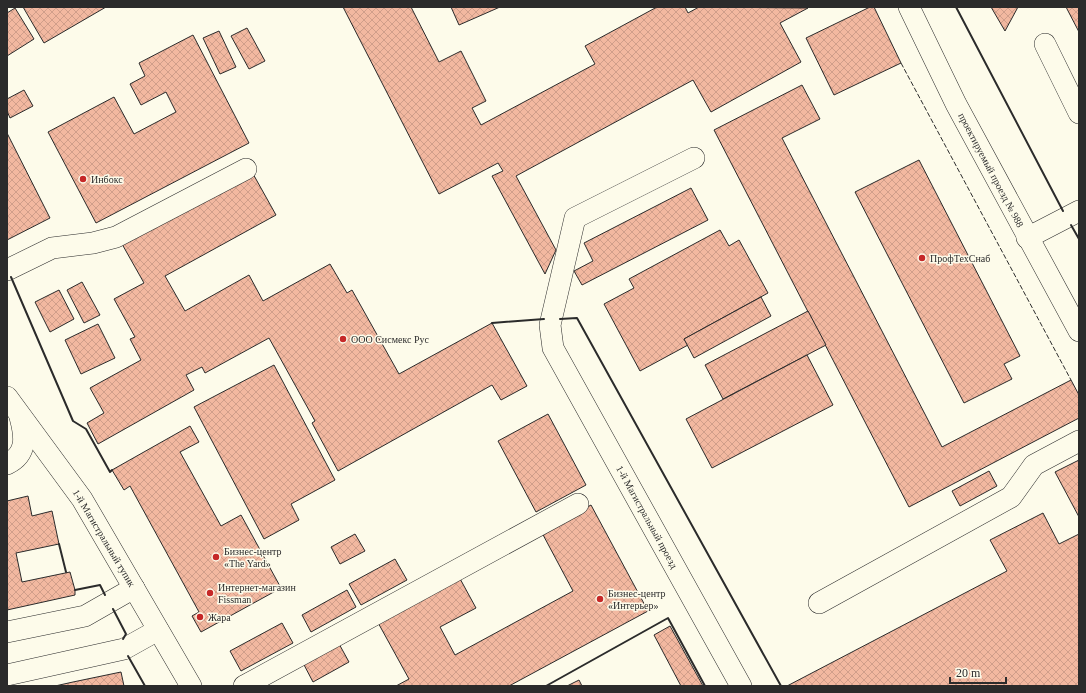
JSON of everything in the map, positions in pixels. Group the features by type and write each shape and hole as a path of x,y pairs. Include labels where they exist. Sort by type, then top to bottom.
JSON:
{"street":[{"name":"проектируемый проезд № 988","path":"909,7 956,104 1079,331"},
{"path":"1045,44 1079,113"},
{"name":"1-й Магистральный проезд","path":"694,158 575,218 550,325 553,348 741,686"},
{"path":"7,270 52,248 93,243 116,237 246,169"},
{"path":"1028,238 1079,211"},
{"name":"1-й Магистральный тупик","path":"7,397 82,499 191,686"},
{"path":"7,464 19,456 23,447 24,433 20,415"},
{"path":"819,603 1011,497 1034,465 1079,440"},
{"path":"244,686 578,504"},
{"path":"7,632 85,616 134,588"},
{"path":"7,675 124,649 158,630"}],"building":[{"path":"23,7 106,7 44,43"},
{"path":"343,7 411,7 439,62 461,51 486,101 472,108 481,125 595,64 585,46 657,7 685,7 688,13 699,7 808,8 780,23 801,62 711,112 693,80 516,176 556,250 545,274 492,176 503,171 498,163 439,194"},
{"path":"451,7 500,7 459,25"},
{"path":"870,7 874,7 901,63 834,95 806,38"},
{"path":"991,7 1018,7 1005,31"},
{"path":"1066,7 1079,7 1079,32"},
{"path":"15,8 34,39 7,56 7,13"},
{"path":"247,28 265,61 249,69 231,36"},
{"path":"219,31 236,67 220,74 203,38"},
{"path":"193,35 249,143 96,223 48,132 114,97 134,134 176,112 166,92 141,105 130,84 145,76 139,63"},
{"path":"802,85 820,119 782,138 942,447 1071,380 1079,395 1079,418 909,507 714,130"},
{"path":"24,90 33,106 10,118 7,111 7,99"},
{"path":"7,133 50,218 7,240"},
{"path":"919,160 1020,356 1004,364 1012,379 964,403 855,192"},
{"path":"252,172 276,215 165,276 185,311 249,275 263,301 330,264 347,293 352,290 399,374 492,323 527,386 501,400 492,385 338,471 312,423 315,421 269,338 205,373 202,367 186,375 194,390 98,444 87,423 104,413 90,388 141,360 130,339 135,337 114,299 144,283 122,244"},
{"path":"691,188 708,220 582,285 574,271 593,261 584,243"},
{"path":"720,230 729,246 739,240 768,293 684,339 688,345 640,371 604,304 634,288 629,279"},
{"path":"82,282 100,315 84,323 67,290"},
{"path":"59,290 74,319 50,332 35,302"},
{"path":"761,297 771,316 694,358 684,339"},
{"path":"808,311 826,345 723,399 705,365"},
{"path":"98,324 115,358 81,374 65,340"},
{"path":"807,355 833,405 712,468 686,419"},
{"path":"274,365 335,480 291,504 299,520 264,539 194,407"},
{"path":"548,414 586,485 536,512 498,441"},
{"name":"Бизнес-центр «The Yard»","path":"190,426 199,442 180,452 221,526 241,515 281,588 201,632 192,616 199,612 130,486 124,490 112,470"},
{"path":"1079,460 1079,517 1055,472"},
{"path":"989,471 997,486 960,506 952,491"},
{"path":"28,496 32,516 52,511 59,544 16,553 22,582 70,572 75,595 7,610 7,501"},
{"name":"Бизнес-центр «Интерьер»","path":"591,505 648,611 509,686 396,686 409,679 376,619 458,575 476,608 440,627 455,655 573,591 541,531"},
{"path":"1043,513 1059,544 1079,534 1079,686 787,686 1007,571 990,540"},
{"path":"355,534 365,551 340,564 331,547"},
{"path":"395,559 407,580 361,605 349,584"},
{"path":"347,590 356,607 311,632 302,615"},
{"path":"282,623 293,643 241,671 230,651"},
{"path":"670,626 703,686 681,686 654,635"},
{"path":"338,642 349,662 313,682 302,661"},
{"path":"121,672 124,686 55,686 73,682"},
{"path":"579,680 582,686 567,686"}],"fence":[{"path":"901,63 1071,380"}],"wall":[{"path":"956,7 1063,211"},
{"path":"1071,225 1079,239"},
{"path":"11,277 73,421 86,429 110,472 112,470"},
{"path":"560,319 577,318 781,686"},
{"path":"492,323 544,319"},
{"path":"59,544 66,572"},
{"path":"75,590 100,585 105,595"},
{"path":"113,609 126,634 123,639"},
{"path":"546,686 668,618 705,686"},
{"path":"128,656 145,686"}],"place":[{"name":"Инбокс","path":"83,179"},
{"name":"ПрофТехСнаб","path":"922,258"},
{"name":"ООО Сисмекс Рус","path":"343,339"},
{"name":"Бизнес-центр «The Yard»","path":"216,557"},
{"name":"Интернет-магазин Fissman","path":"210,593"},
{"name":"Бизнес-центр «Интерьер»","path":"600,599"},
{"name":"Жара","path":"200,617"}]}
